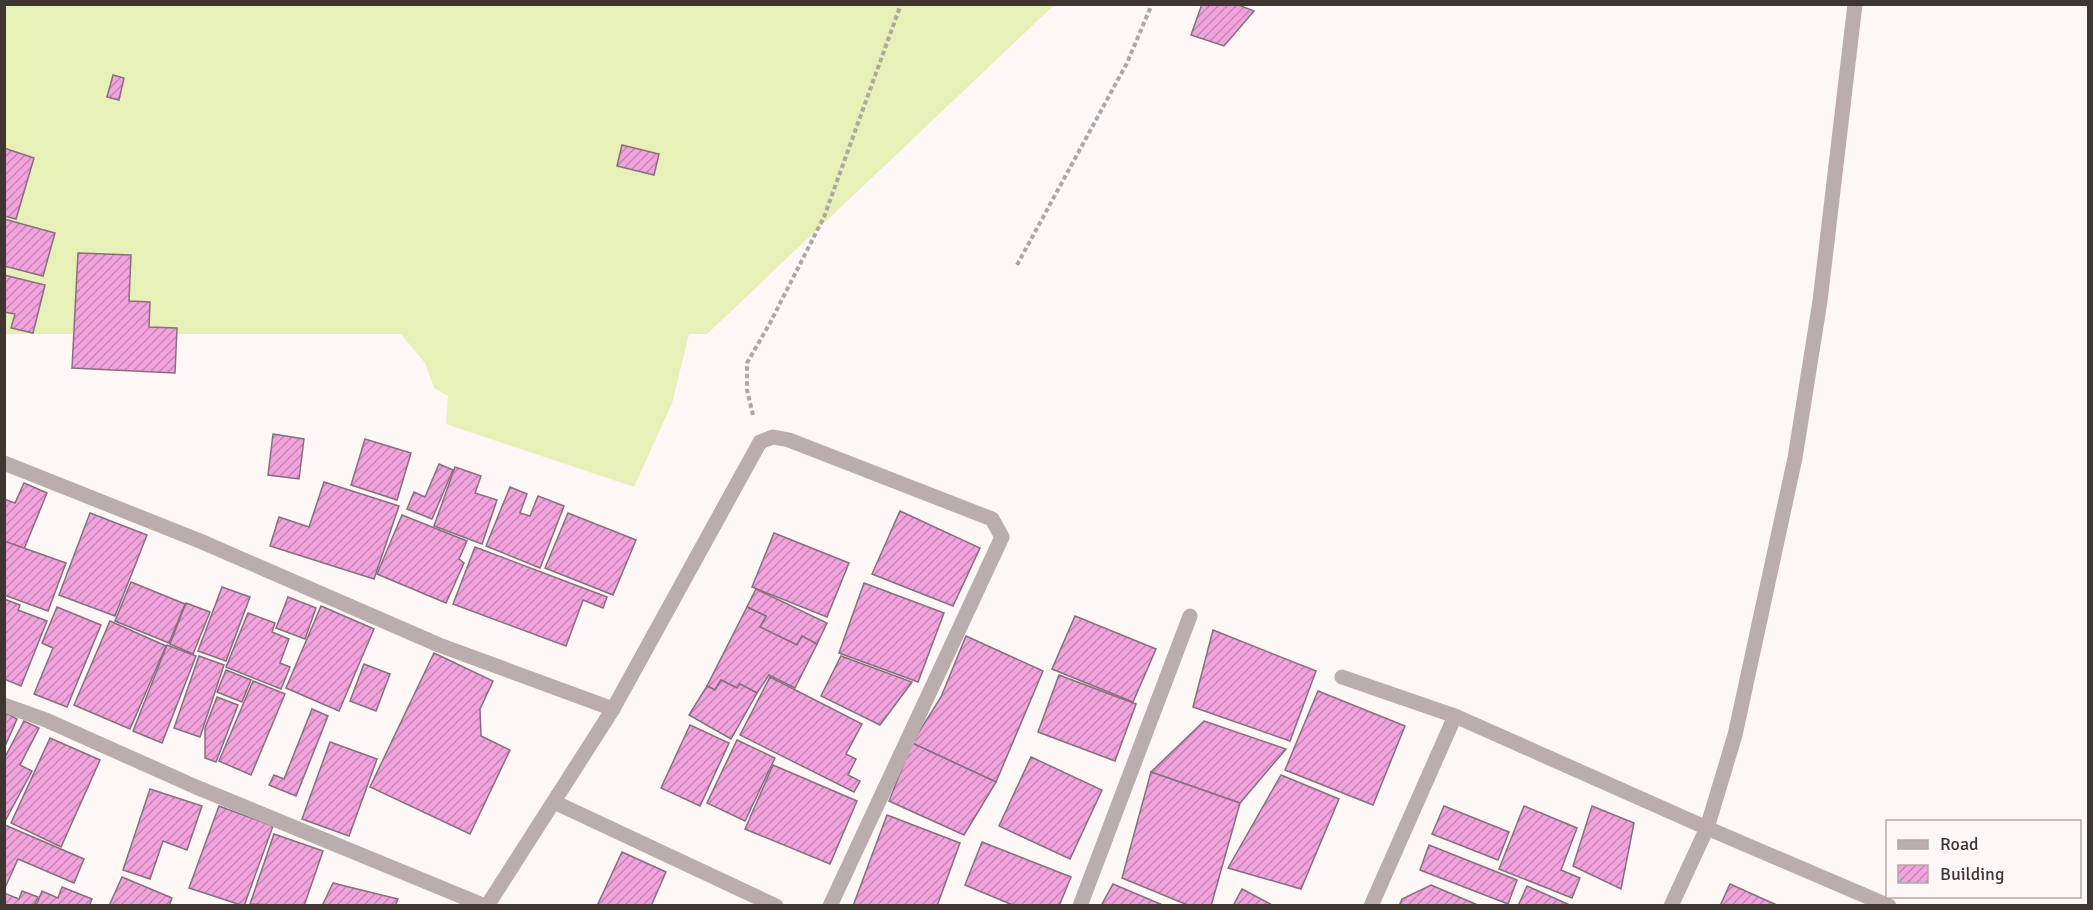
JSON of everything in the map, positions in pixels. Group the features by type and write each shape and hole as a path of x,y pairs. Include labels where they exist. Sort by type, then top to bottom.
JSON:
{"street":[{"path":"1671,906 1707,828 1735,735 1795,458 1820,301 1855,4"},
{"path":"4,705 46,720 196,788 486,906 613,709 759,442 773,436 811,448 992,519 1002,537 830,906"},
{"path":"4,464 200,541 439,645 613,709"},
{"path":"1080,906 1190,616"},
{"path":"1342,677 1455,716 1889,906"},
{"path":"1371,906 1455,716"},
{"path":"554,802 776,906"}],"path":[{"path":"759,442 747,390 747,363 824,217 901,4"},
{"path":"1017,265 1127,63 1152,4"}],"green space":[{"path":"4,5 1054,5 707,334 689,334 672,403 634,487 446,424 448,396 434,388 425,363 401,334 5,334"}],"building":[{"path":"1202,4 1236,4 1254,11 1224,46 1191,35"},
{"path":"113,75 124,78 119,100 107,97"},
{"path":"622,145 659,154 654,175 617,166"},
{"path":"4,148 34,158 16,219 4,216"},
{"path":"4,219 55,233 43,276 4,266"},
{"path":"78,253 131,255 129,301 150,302 149,327 177,328 175,373 72,368"},
{"path":"4,275 45,285 33,333 11,328 15,314 4,312"},
{"path":"273,434 304,439 299,479 268,475"},
{"path":"365,439 411,453 397,500 351,485"},
{"path":"439,464 453,470 432,519 407,509 414,492 425,497"},
{"path":"455,467 481,476 475,493 497,500 482,544 434,526"},
{"path":"324,482 399,506 374,579 270,546 279,517 309,527"},
{"path":"24,483 47,493 24,549 4,541 4,499 15,503"},
{"path":"510,487 527,494 520,513 530,516 538,496 564,506 540,568 486,546"},
{"path":"900,511 980,548 953,606 872,574"},
{"path":"90,513 147,535 115,616 59,595"},
{"path":"568,513 636,540 613,595 545,568"},
{"path":"402,515 467,541 459,559 464,563 446,603 377,574"},
{"path":"774,533 849,563 827,617 752,587"},
{"path":"4,541 66,563 48,611 4,595"},
{"path":"475,547 607,597 603,608 583,600 566,646 453,604"},
{"path":"131,582 185,604 169,643 115,621"},
{"path":"864,583 944,613 918,682 839,653"},
{"path":"222,587 250,597 226,661 198,651"},
{"path":"756,589 827,623 817,644 802,636 797,645 760,627 766,616 747,607"},
{"path":"288,597 316,608 305,639 276,628"},
{"path":"4,599 20,605 18,610 47,621 21,686 4,679"},
{"path":"186,603 210,612 193,654 170,644"},
{"path":"321,606 374,629 339,711 286,688"},
{"path":"57,607 101,625 67,707 34,694 53,648 42,643"},
{"path":"747,607 766,616 760,627 797,645 802,636 817,644 795,688 769,675 757,693 740,684 737,688 721,680 715,690 707,686"},
{"path":"248,613 275,623 272,632 289,639 280,663 290,667 281,689 226,667"},
{"path":"1075,616 1156,649 1133,702 1052,669"},
{"path":"110,621 166,646 130,729 74,705"},
{"path":"1213,630 1316,671 1290,741 1193,707"},
{"path":"966,636 1043,671 996,782 912,743 941,697"},
{"path":"167,645 196,656 162,743 133,731"},
{"path":"434,653 493,681 480,709 481,736 510,750 470,834 370,787"},
{"path":"199,656 224,665 200,737 174,728"},
{"path":"841,656 912,682 880,725 821,696"},
{"path":"364,664 390,674 376,711 350,701"},
{"path":"226,670 251,680 242,702 217,692"},
{"path":"1059,675 1136,704 1115,761 1038,732"},
{"path":"770,677 862,724 846,754 856,759 848,775 860,781 854,792 740,735"},
{"path":"721,680 737,688 740,684 757,693 731,739 689,715 707,686 715,690"},
{"path":"253,681 285,694 251,775 219,761"},
{"path":"1318,691 1405,726 1373,805 1285,770"},
{"path":"217,697 238,705 216,762 205,758 205,728"},
{"path":"312,709 328,716 296,796 269,785 274,775 284,779"},
{"path":"6,713 17,719 6,744 4,743"},
{"path":"24,721 39,728 20,765 32,771 4,823 4,759"},
{"path":"1204,721 1286,749 1240,803 1151,772"},
{"path":"690,725 729,743 700,806 661,788"},
{"path":"50,738 100,760 61,847 11,823"},
{"path":"737,740 775,758 745,821 707,803"},
{"path":"330,742 377,759 349,836 302,819"},
{"path":"912,743 996,782 964,835 889,801"},
{"path":"1031,757 1102,790 1070,859 999,826"},
{"path":"773,765 857,801 830,864 745,829"},
{"path":"1151,772 1240,803 1211,906 1190,906 1122,878"},
{"path":"1281,775 1339,799 1301,889 1228,868"},
{"path":"150,789 202,806 187,850 163,841 150,879 123,870"},
{"path":"219,806 273,826 244,906 189,888"},
{"path":"1444,806 1509,832 1498,860 1432,834"},
{"path":"1524,806 1577,828 1561,870 1580,878 1572,898 1499,869"},
{"path":"1592,806 1634,823 1621,889 1573,866"},
{"path":"887,815 960,843 937,906 853,906"},
{"path":"5,825 84,859 74,883 18,859 4,890"},
{"path":"274,834 323,851 304,906 250,904"},
{"path":"982,842 1071,877 1059,906 1015,906 965,885"},
{"path":"1429,845 1517,880 1508,904 1420,870"},
{"path":"622,852 666,872 651,906 597,906"},
{"path":"122,877 172,898 169,906 109,906"},
{"path":"333,883 398,899 395,906 322,906"},
{"path":"1113,884 1165,906 1101,906"},
{"path":"1730,884 1779,906 1720,906"},
{"path":"1431,885 1480,906 1399,906 1402,899"},
{"path":"1527,886 1572,906 1518,906"},
{"path":"62,887 92,899 89,906 36,906 42,891 58,898"},
{"path":"1242,889 1274,906 1233,906"},
{"path":"22,891 38,897 34,906 4,906 4,893 19,899"}]}
